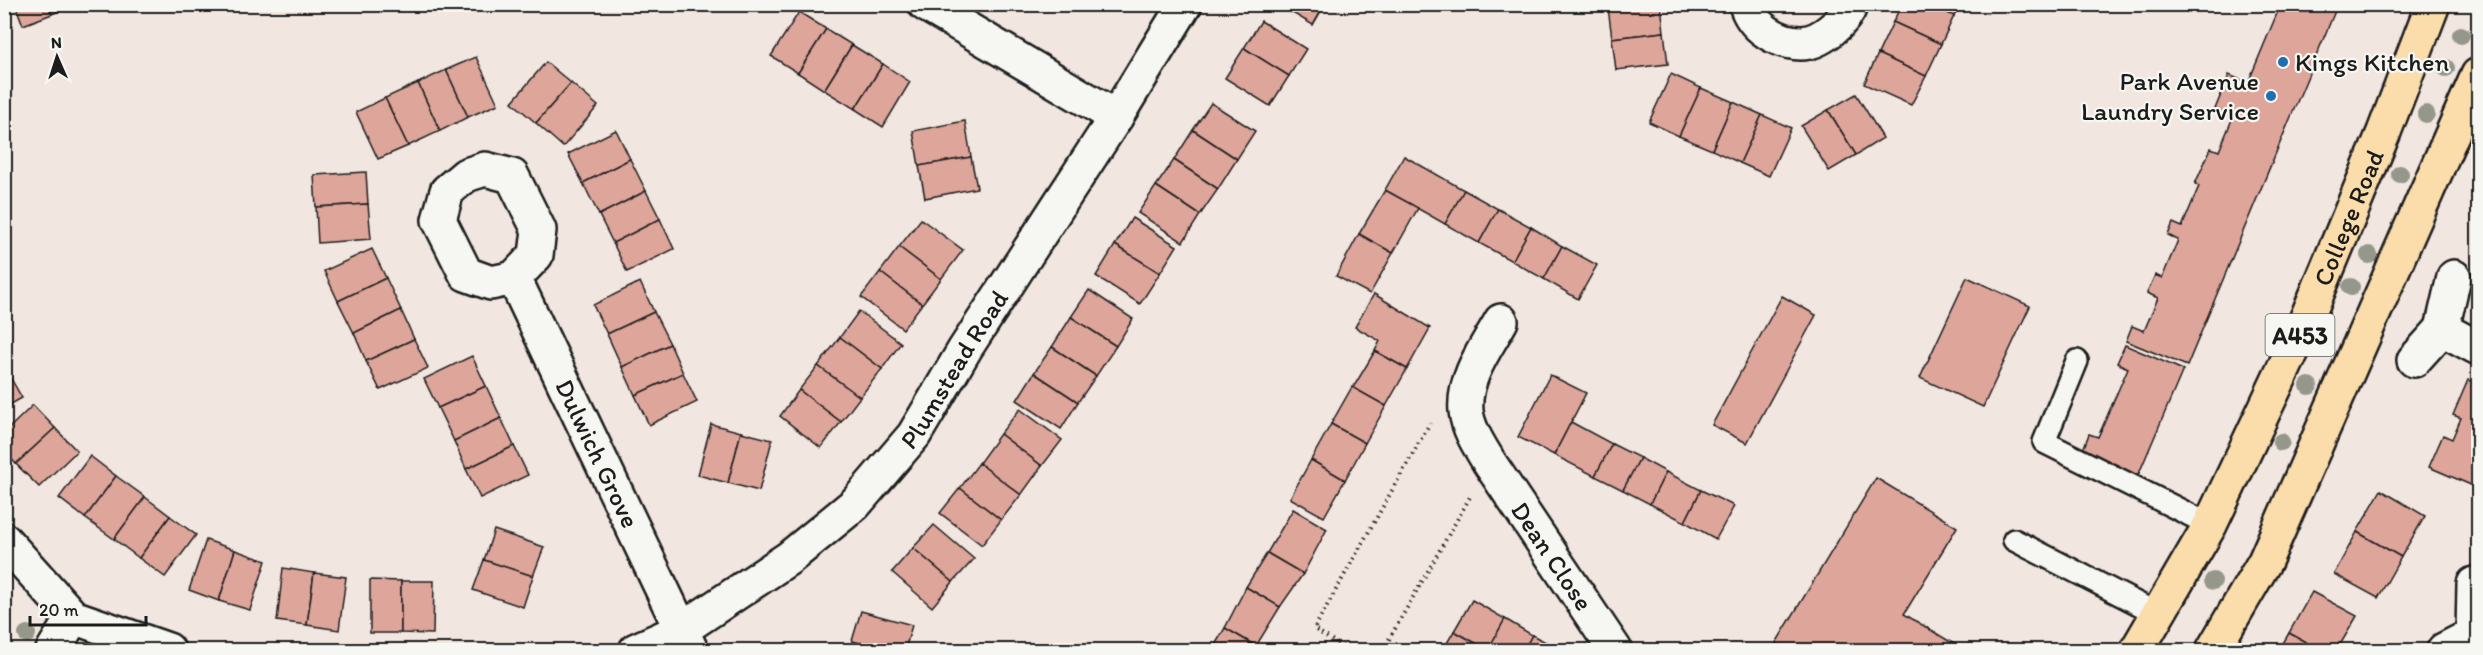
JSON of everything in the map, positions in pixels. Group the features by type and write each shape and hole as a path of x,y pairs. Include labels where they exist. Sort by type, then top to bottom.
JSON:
{"main road":[{"name":"College Road","path":"2137,651 2210,525 2302,330 2384,132 2433,4"},
{"name":"A453","path":"2213,651 2265,561 2478,75"}],"street":[{"path":"925,4 1116,117"},
{"name":"Plumstead Road","path":"636,651 686,640 855,504 906,444 1116,117 1185,4"},
{"path":"1746,4 1748,14 1771,36 1802,43 1833,31 1851,4"},
{"path":"2414,360 2442,329 2454,277"},
{"name":"Dulwich Grove","path":"514,278 686,640"},
{"name":"Dean Close","path":"1501,321 1471,376 1466,411 1477,442 1489,462 1615,651"},
{"path":"2442,329 2478,348"},
{"path":"4,540 73,617 168,651"},
{"path":"2444,651 2476,636 2474,584"},
{"path":"53,651 73,617"}],"lane":[{"path":"2077,361 2044,442 2210,525"},
{"path":"2014,540 2158,614"}],"path":[{"path":"2471,4 2478,7"},
{"path":"1348,651 1314,629 1430,422 1466,411"},
{"name":"Dean Close","path":"1383,651 1489,462"}],"building":[{"path":"15,4 48,4 52,14 23,25"},
{"path":"48,4 76,4 52,14"},
{"path":"1277,4 1325,4 1313,25"},
{"path":"1633,4 1661,4 1664,32 1612,38 1608,8"},
{"path":"1902,4 1930,4 1954,16 1941,44 1893,22"},
{"path":"1930,4 1960,4 1954,16"},
{"path":"2272,4 2318,4 2335,11 2187,366 2126,341 2132,326 2144,331 2158,298 2147,293 2155,275 2162,278 2178,240 2168,235 2173,223 2182,227 2199,186 2195,184 2211,148 2219,151 2233,117 2215,109 2229,75 2248,83 2278,11 2270,8"},
{"path":"799,12 826,29 798,73 771,56"},
{"path":"1261,21 1306,49 1289,76 1244,48"},
{"path":"1893,22 1941,44 1926,76 1878,54"},
{"path":"826,29 852,45 824,90 798,73"},
{"path":"1664,32 1668,64 1616,70 1612,38"},
{"path":"852,45 883,64 855,109 824,90"},
{"path":"1244,48 1289,76 1270,106 1225,78"},
{"path":"1878,54 1926,76 1911,105 1864,84"},
{"path":"476,57 498,104 468,117 446,70"},
{"path":"546,62 571,83 536,123 512,102"},
{"path":"883,64 910,82 883,127 855,109"},
{"path":"446,70 468,117 440,131 418,83"},
{"path":"1671,74 1701,88 1679,136 1649,122"},
{"path":"418,83 440,131 408,146 385,98"},
{"path":"571,83 598,106 563,147 536,123"},
{"path":"1701,88 1733,102 1712,150 1679,136"},
{"path":"1856,94 1883,138 1856,155 1828,110"},
{"path":"385,98 408,146 378,159 356,112"},
{"path":"1733,102 1762,115 1740,163 1712,150"},
{"path":"1211,103 1255,131 1237,159 1193,130"},
{"path":"1828,110 1856,155 1829,171 1801,126"},
{"path":"1762,115 1791,128 1769,176 1740,163"},
{"path":"965,121 971,157 919,166 913,131"},
{"path":"616,130 630,159 583,183 568,154"},
{"path":"1193,130 1237,159 1218,189 1174,160"},
{"path":"1404,156 1464,190 1445,224 1385,190"},
{"path":"971,157 977,188 925,198 919,166"},
{"path":"630,159 646,191 599,215 583,183"},
{"path":"1174,160 1218,189 1200,215 1156,186"},
{"path":"366,172 368,204 316,207 314,175"},
{"path":"1156,186 1200,215 1183,242 1138,213"},
{"path":"1385,190 1418,208 1393,253 1359,234"},
{"path":"1464,190 1498,209 1479,243 1445,224"},
{"path":"646,191 660,219 613,243 599,215"},
{"path":"368,204 371,239 318,243 316,207"},
{"path":"1498,209 1531,227 1512,261 1479,243"},
{"path":"1132,218 1177,246 1160,273 1115,245"},
{"path":"660,219 674,249 627,272 613,243"},
{"path":"921,219 963,250 941,279 899,247"},
{"path":"1531,227 1562,246 1544,279 1512,261"},
{"path":"1359,234 1393,253 1370,294 1336,276"},
{"path":"1115,245 1160,273 1140,304 1096,276"},
{"path":"1562,246 1597,265 1578,299 1544,279"},
{"path":"899,247 941,279 922,304 880,272"},
{"path":"372,249 386,278 338,301 324,271"},
{"path":"880,272 922,304 903,329 861,297"},
{"path":"1967,277 2030,306 1983,407 1920,378"},
{"path":"386,278 401,310 354,333 338,301"},
{"path":"640,282 654,312 607,334 593,305"},
{"path":"1089,290 1133,319 1116,346 1071,317"},
{"path":"1374,294 1430,328 1407,369 1375,351 1380,341 1355,327"},
{"path":"1782,296 1816,315 1747,443 1712,425"},
{"path":"401,310 414,339 366,361 354,333"},
{"path":"859,311 901,343 882,369 840,337"},
{"path":"654,312 670,344 622,367 607,334"},
{"path":"1071,317 1116,346 1096,376 1052,347"},
{"path":"840,337 882,369 860,397 818,366"},
{"path":"414,339 428,368 380,390 366,361"},
{"path":"670,344 683,373 635,395 622,367"},
{"path":"2125,345 2183,370 2137,478 2081,455 2089,434 2098,437 2128,368 2117,363"},
{"path":"1052,347 1096,376 1078,402 1034,373"},
{"path":"1375,351 1407,369 1386,406 1353,388"},
{"path":"472,356 486,386 438,408 424,379"},
{"path":"818,366 860,397 841,422 799,390"},
{"path":"6,370 22,398 4,408 4,371"},
{"path":"683,373 697,402 649,425 635,395"},
{"path":"1034,373 1078,402 1061,429 1017,400"},
{"path":"1550,375 1586,393 1554,455 1518,437"},
{"path":"2468,380 2478,384 2478,488 2429,467 2443,435 2452,439 2461,418 2453,415"},
{"path":"486,386 501,418 454,441 438,408"},
{"path":"1352,387 1386,406 1365,443 1331,424"},
{"path":"799,390 841,422 821,448 780,416"},
{"path":"33,405 55,428 16,464 4,451 4,433"},
{"path":"1020,409 1062,440 1042,466 1000,434"},
{"path":"501,418 514,446 466,469 454,441"},
{"path":"1571,422 1612,444 1595,476 1554,455"},
{"path":"711,424 741,432 728,483 698,475"},
{"path":"1331,424 1365,443 1345,480 1311,460"},
{"path":"55,428 77,451 39,487 16,464"},
{"path":"741,432 772,440 759,491 728,483"},
{"path":"1000,434 1042,466 1021,495 979,463"},
{"path":"1612,444 1640,458 1623,490 1595,476"},
{"path":"514,446 528,475 480,498 466,469"},
{"path":"90,456 116,476 85,518 59,498"},
{"path":"1640,458 1666,472 1650,504 1623,490"},
{"path":"1311,460 1345,480 1324,517 1290,498"},
{"path":"979,463 1021,495 1001,520 960,488"},
{"path":"1666,472 1701,490 1685,522 1650,504"},
{"path":"116,476 145,497 114,539 85,518"},
{"path":"1876,478 1957,527 1904,614 1964,650 1789,650 1776,643"},
{"path":"960,488 1001,520 982,545 940,513"},
{"path":"1701,490 1734,506 1716,539 1685,522"},
{"path":"2381,490 2425,516 2401,557 2357,532"},
{"path":"145,497 170,516 139,558 114,539"},
{"path":"1293,509 1327,529 1303,574 1267,553"},
{"path":"170,516 196,535 165,577 139,558"},
{"path":"934,525 974,559 953,582 913,548"},
{"path":"494,530 544,547 533,576 484,560"},
{"path":"2357,532 2401,557 2378,598 2334,574"},
{"path":"206,540 235,550 219,601 189,590"},
{"path":"913,548 953,582 932,607 892,572"},
{"path":"235,550 266,561 250,610 219,601"},
{"path":"1267,553 1303,574 1280,607 1246,587"},
{"path":"484,560 533,576 523,607 473,590"},
{"path":"283,568 314,573 307,625 277,621"},
{"path":"314,573 346,577 339,630 307,625"},
{"path":"370,580 401,581 401,633 370,633"},
{"path":"401,581 434,581 433,634 401,633"},
{"path":"1246,587 1280,607 1256,646 1225,628"},
{"path":"2312,592 2357,616 2337,650 2320,650 2289,633"},
{"path":"1472,600 1505,619 1488,650 1454,631"},
{"path":"861,611 912,625 905,650 886,650 852,641"},
{"path":"1505,619 1532,635 1524,650 1488,650"},
{"path":"1225,628 1256,646 1253,650 1212,650"},
{"path":"1454,631 1488,650 1443,650"},
{"path":"2289,633 2320,650 2279,650"},
{"path":"1532,635 1561,650 1524,650"},
{"path":"852,641 886,650 850,650"}],"place":[{"name":"Kings Kitchen","path":"2283,62"},
{"name":"Park Avenue Laundry Service","path":"2271,96"}]}
